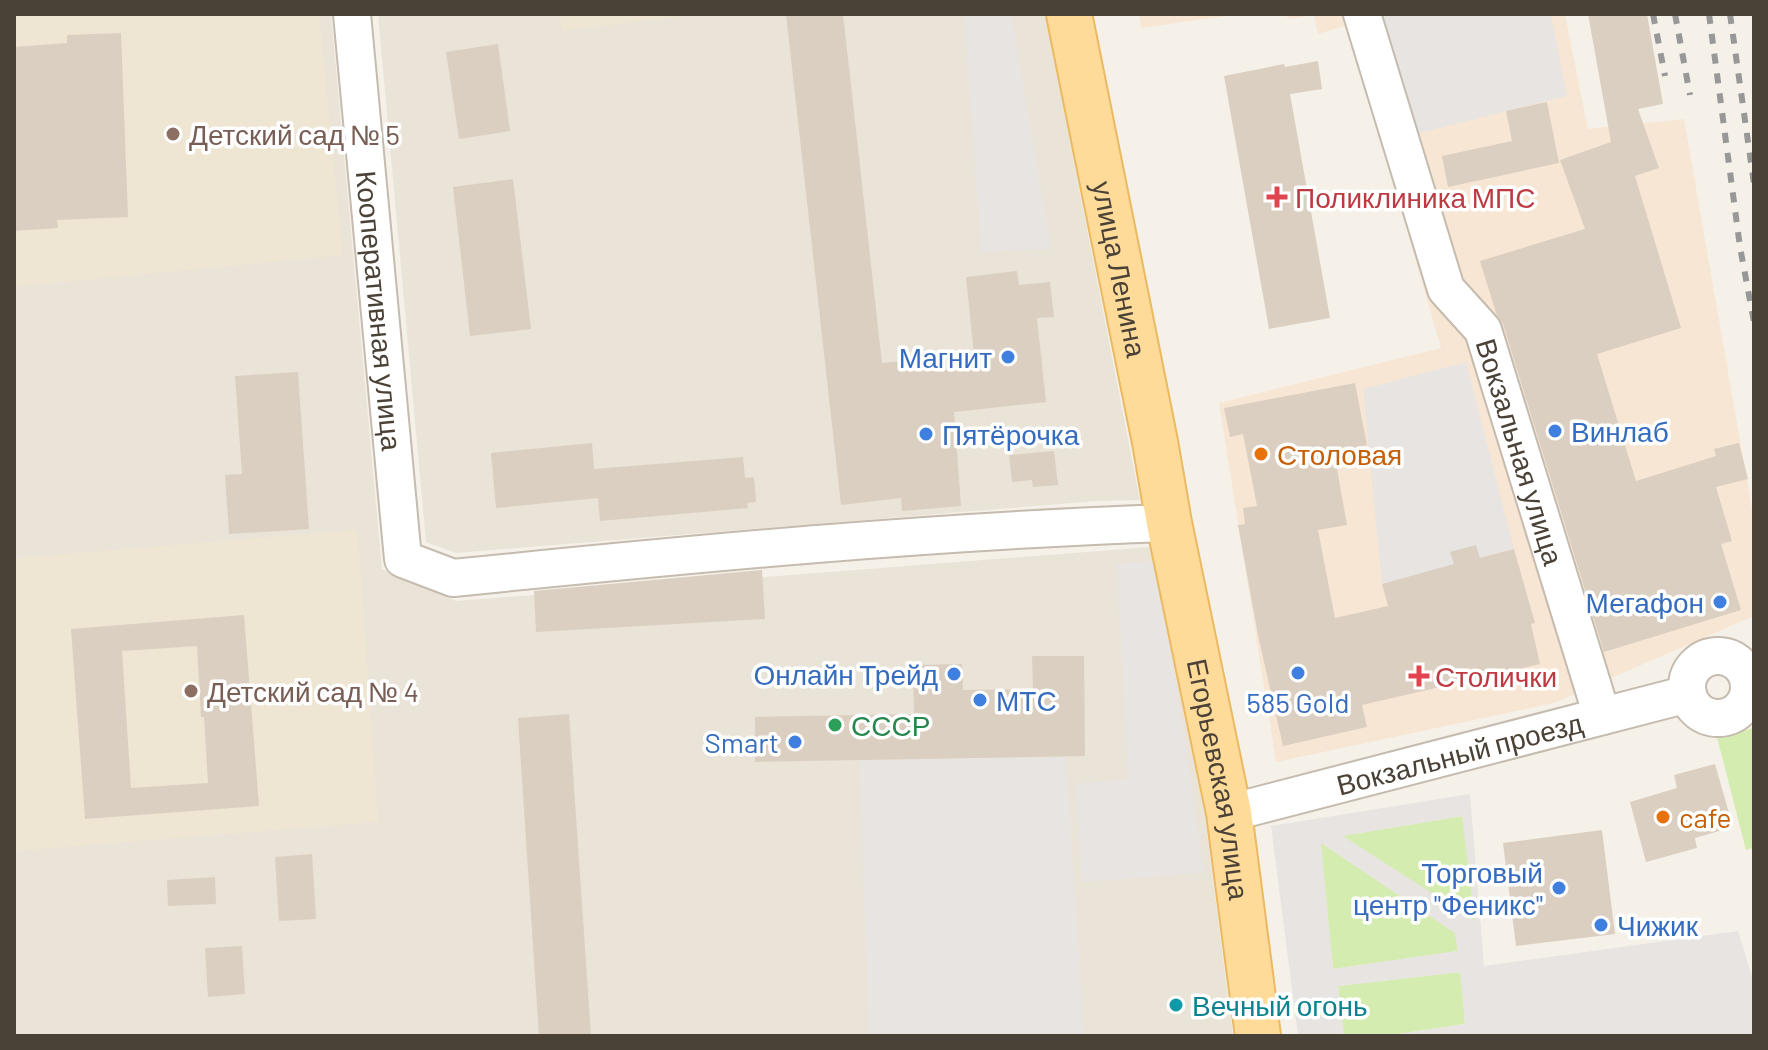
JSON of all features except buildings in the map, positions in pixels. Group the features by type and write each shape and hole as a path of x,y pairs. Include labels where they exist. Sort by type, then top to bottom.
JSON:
{"main road":[{"name":"улица Ленина","path":"1069,14 1169,523"},
{"name":"Егорьевская улица","path":"1169,523 1229,813 1258,1036"}],"street":[{"name":"Кооперативная улица","path":"352,14 403,559 453,578 780,546 1169,523"},
{"name":"Вокзальная улица","path":"1362,14 1446,289 1483,330 1602,716"},
{"name":"Вокзальный проезд","path":"1229,813 1688,694"}],"shaded area":[{"path":"14,14 331,14 382,569 456,601 1150,547 1205,817 1233,1036 14,1036"},
{"name":"Детский сад № 5","path":"14,14 319,14 343,255 14,287"},
{"path":"378,14 1045,14 1140,500 456,553 426,542"},
{"path":"560,14 699,14 562,31"},
{"path":"964,14 1011,14 1051,249 981,252"},
{"path":"1139,14 1239,14 1141,28"},
{"path":"1286,14 1565,14 1588,129 1684,119 1754,521 1754,616 1554,703 1276,762 1219,403 1441,348 1348,25 1318,34 1314,15 1288,19"},
{"path":"1368,14 1551,14 1567,96 1404,137"},
{"path":"1466,362 1514,549 1382,584 1363,389"},
{"name":"Детский сад № 4","path":"356,530 378,822 14,851 14,558"},
{"path":"1158,561 1204,873 1082,882 1076,784 1128,779 1117,564"},
{"path":"1066,757 1084,1036 869,1036 859,760"},
{"path":"1470,794 1484,966 1738,931 1754,983 1754,1036 1385,1036 1465,1024 1460,972 1338,986 1344,1036 1298,1036 1271,826","holes":["1462,816 1475,921 1343,836","1321,843 1455,933 1458,951 1333,969"]}],"green space":[{"path":"1754,728 1754,848 1746,850 1717,737"},
{"path":"1463,816 1475,922 1341,836"},
{"path":"1320,842 1455,933 1458,951 1333,969"},
{"path":"1461,972 1465,1024 1385,1036 1344,1036 1338,986"}],"railway":[{"path":"1653,14 1665,76"},
{"path":"1675,14 1690,95"},
{"path":"1709,14 1740,247 1754,322"},
{"path":"1730,14 1754,184"}],"place":[{"name":"Детский сад № 5","path":"173,134"},
{"name":"Поликлиника МПС","path":"1277,197"},
{"name":"Магнит","path":"1008,357"},
{"name":"Винлаб","path":"1555,431"},
{"name":"Пятёрочка","path":"926,434"},
{"name":"Столовая","path":"1261,454"},
{"name":"Мегафон","path":"1720,602"},
{"name":"585 Gold","path":"1298,673"},
{"name":"Онлайн Трейд","path":"954,674"},
{"name":"Столички","path":"1419,676"},
{"name":"Детский сад № 4","path":"191,691"},
{"name":"МТС","path":"980,700"},
{"name":"СССР","path":"835,725"},
{"name":"Smart","path":"795,742"},
{"name":"cafe","path":"1663,817"},
{"name":"Торговый центр \"Феникс\"","path":"1559,888"},
{"name":"Чижик","path":"1601,925"},
{"name":"Вечный огонь","path":"1176,1005"}]}
